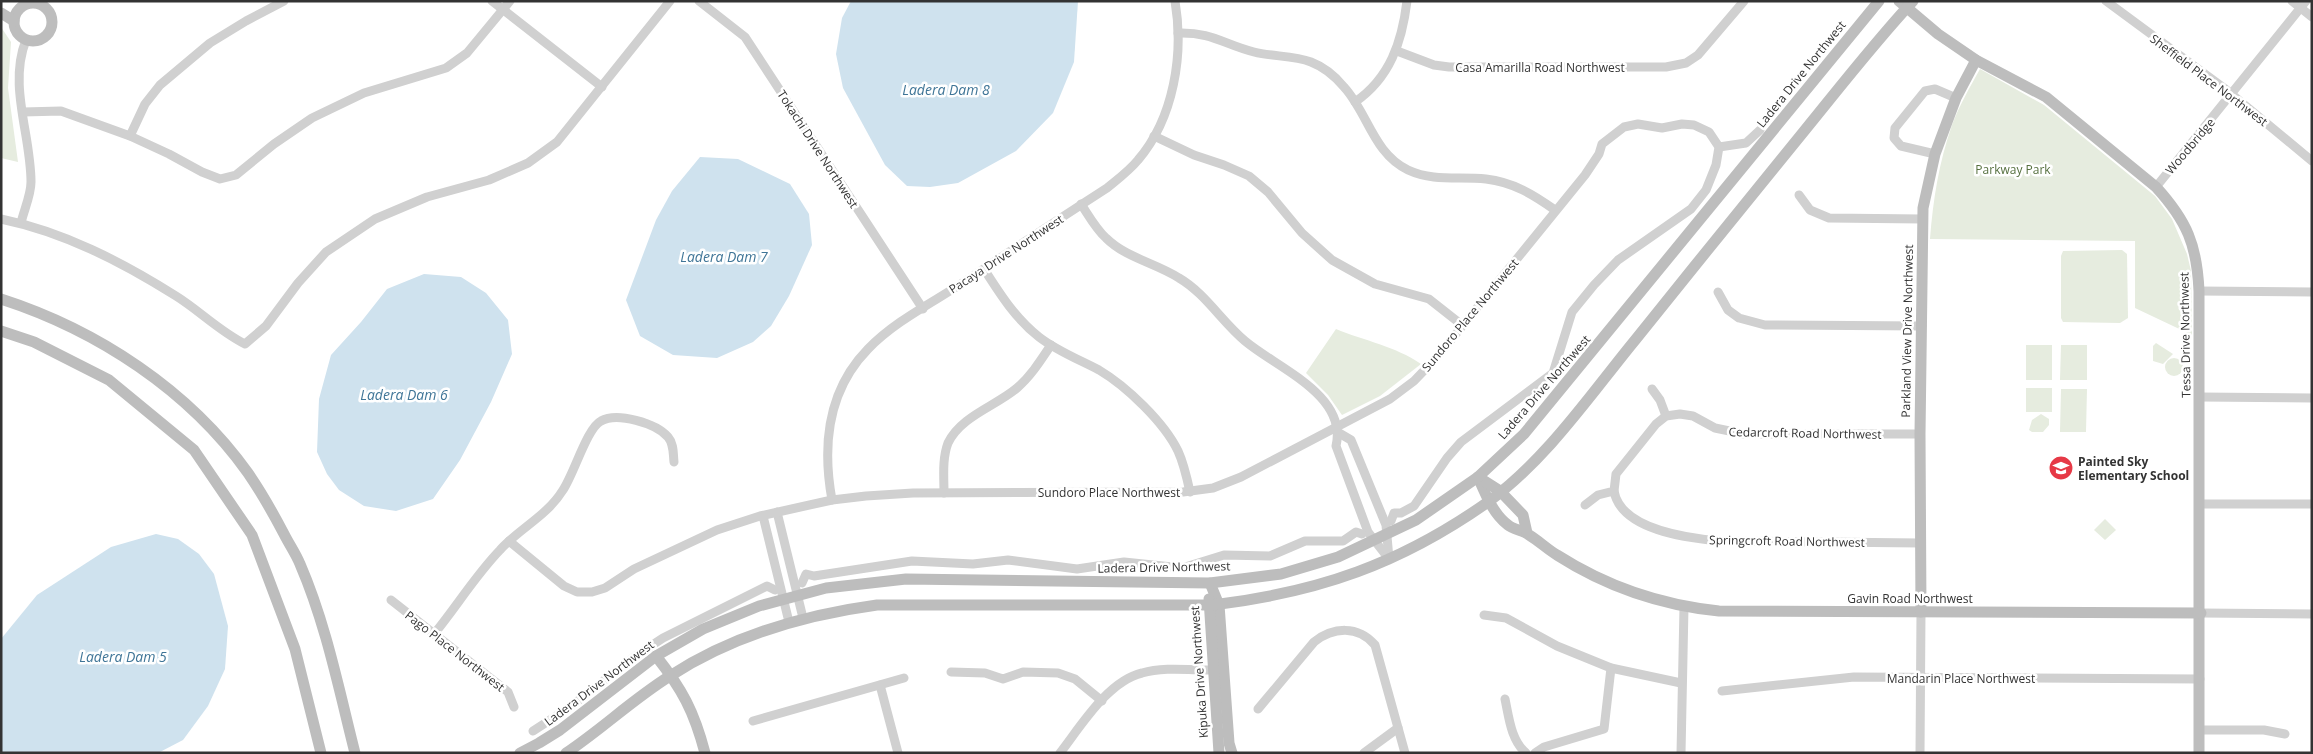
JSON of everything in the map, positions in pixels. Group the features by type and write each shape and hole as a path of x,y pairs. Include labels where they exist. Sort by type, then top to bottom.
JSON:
{"main road":[{"path":"10,1 21,7"},
{"name":"Ladera Drive Northwest","path":"520,753 540,744 560,730 656,656 718,623 758,606 826,588 906,579 1210,583 1281,574 1338,557 1416,520 1478,477 1524,434 1879,1"},
{"path":"1,13 14,22 19,34 26,40 34,42 42,39 49,32 51,20 50,6 36,2 21,7 16,12 14,22"},
{"path":"566,753 598,730 634,700 704,656 742,638 803,618 832,611 877,605 1214,605 1251,601 1324,584 1358,573 1423,542 1488,501 1550,444 1906,3"},
{"name":"Tessa Drive Northwest","path":"1906,3 1938,34 1976,60 2046,98 2156,187 2171,204 2186,226 2195,254 2199,291 2200,753"},
{"name":"Parkland View Drive Northwest","path":"1920,612 1922,219 1925,194 1935,154 1956,98 1976,60"},
{"path":"1,299 56,320 131,360 196,414 233,454 258,488 300,563 326,642 355,753"},
{"path":"1,331 34,342 109,380 194,450 252,535 295,649 321,753"},
{"path":"1478,477 1500,491 1523,515 1527,533"},
{"name":"Gavin Road Northwest","path":"1478,477 1488,501 1508,526 1527,533 1556,555 1597,578 1642,596 1684,607 1719,610 2200,613"},
{"name":"Kipuka Drive Northwest","path":"1210,583 1214,605 1218,670 1219,753"},
{"path":"656,656 671,675 690,706 705,753"},
{"name":"Kipuka Drive Northwest","path":"1218,670 1232,753"}],"street":[{"path":"130,136 145,104 160,85 210,43 284,1"},
{"path":"492,1 602,87"},
{"path":"23,112 61,111 130,136 220,179 236,175 274,144 312,118 364,93 446,68 467,53 510,1"},
{"path":"1,219 21,223 78,243 131,269 178,297 226,334 245,344 266,326 298,283 326,252 375,219 427,197 490,180 528,163 557,142 670,1"},
{"name":"Tokachi Drive Northwest","path":"699,1 745,37 923,309"},
{"name":"Pacaya Drive Northwest","path":"832,500 826,462 827,438 833,411 845,382 868,349 901,323 1127,172 1144,153 1164,115 1172,89 1178,52 1175,1"},
{"path":"1355,102 1366,95 1380,80 1397,51 1407,1"},
{"name":"Casa Amarilla Road Northwest","path":"1397,51 1434,65 1449,67 1666,67 1686,63 1698,56 1744,1"},
{"name":"Sheffield Place Northwest","path":"2106,1 2232,95 2312,161"},
{"path":"2292,1 2303,5 2312,17"},
{"name":"Woodbridge","path":"2156,187 2303,5"},
{"path":"1178,33 1198,32 1208,34 1255,53 1311,62 1335,77 1355,102 1383,150 1400,166 1430,177 1500,182 1534,194 1555,210"},
{"path":"21,223 31,183 19,70 20,55 26,40"},
{"path":"1935,154 1901,146 1894,138 1895,128 1925,90 1935,89 1956,98"},
{"name":"Sundoro Place Northwest","path":"509,541 564,586 577,592 592,592 605,588 634,569 699,538 777,512 832,500 892,494 1190,492 1213,488 1241,477 1338,430 1404,389 1426,369 1590,168 1599,154 1602,144 1624,127 1638,124 1662,128 1682,124 1694,125 1709,132 1719,146"},
{"path":"1391,521 1394,513 1401,513 1414,506 1447,458 1461,442 1553,373 1572,312 1618,260 1691,209 1706,190 1716,164 1719,146 1746,143 1760,130"},
{"path":"1154,136 1194,155 1249,176 1268,192 1302,233 1332,260 1375,284 1429,299 1462,325"},
{"path":"1798,194 1810,210 1829,218 1922,219"},
{"path":"1081,204 1098,229 1112,243 1132,256 1180,278 1195,290 1225,323 1246,342 1275,364 1307,384 1327,406 1338,430 1351,440 1386,526 1389,559"},
{"path":"984,268 1009,306 1030,329 1051,345 1108,376 1160,424 1178,450 1190,492"},
{"path":"2199,291 2312,292"},
{"path":"1718,292 1728,310 1739,318 1758,324 1922,326"},
{"path":"944,493 944,458 953,435 965,423 1023,382 1051,345"},
{"path":"1585,505 1598,495 1614,491 1616,474 1656,424 1666,416 1660,400 1652,389"},
{"path":"2200,397 2312,398"},
{"name":"Cedarcroft Road Northwest","path":"1666,416 1680,414 1693,416 1715,428 1744,434 1920,434"},
{"path":"434,634 464,593 509,541 538,519 555,502 570,478 590,432 601,420 616,416 627,417 664,432 672,443 674,462"},
{"path":"1338,430 1336,446 1368,532 1389,559"},
{"name":"Springcroft Road Northwest","path":"1614,491 1619,508 1626,514 1638,521 1672,534 1692,539 1719,541 1920,542"},
{"path":"2200,504 2312,504"},
{"path":"777,512 803,618"},
{"path":"763,516 789,622"},
{"path":"802,582 806,574 814,576 912,562 973,564 1008,560 1077,569 1124,562 1182,568 1224,555 1265,557 1305,541 1343,541 1356,532 1362,534"},
{"path":"533,732 570,707 634,657 663,638 767,586 776,590"},
{"name":"Pago Place Northwest","path":"391,600 508,692 514,707"},
{"path":"1681,753 1684,607"},
{"path":"1920,612 1920,753"},
{"name":"Gavin Road Northwest","path":"2200,613 2312,614"},
{"path":"1484,615 1506,618 1557,646 1611,668 1682,683"},
{"path":"1258,709 1314,642 1323,635 1347,630 1364,635 1375,645 1405,753"},
{"path":"1536,753 1544,747 1604,729 1611,668"},
{"path":"1060,753 1102,701 1116,686 1129,677 1143,672 1218,670"},
{"path":"951,672 985,673 1003,679 1023,672 1058,673 1075,679 1102,701"},
{"name":"Mandarin Place Northwest","path":"1722,691 1854,677 2200,679"},
{"path":"753,721 904,678"},
{"path":"880,685 898,753"},
{"path":"1504,699 1514,737 1518,746 1526,753"},
{"path":"1364,753 1398,728"},
{"path":"2200,730 2264,730 2285,734"}],"green space":[{"path":"1,27 11,42 8,88 18,162 1,158"},
{"name":"Parkway Park","path":"1980,69 2044,105 2155,196 2172,219 2187,254 2191,271 2192,335 2135,308 2135,241 1930,239 1937,181 1947,139 1958,111"},
{"path":"2122,250 2127,254 2128,318 2120,323 2063,322 2061,318 2061,256 2063,251"},
{"path":"1336,329 1390,348 1421,364 1380,396 1342,415 1328,395 1306,373"},
{"path":"2156,343 2173,354 2163,364 2153,361 2153,346"},
{"path":"2026,345 2052,345 2052,380 2026,380"},
{"path":"2061,345 2087,345 2087,380 2060,380"},
{"path":"2174,358 2180,361 2183,367 2180,373 2174,376 2168,373 2165,367 2168,361"},
{"path":"2026,388 2052,388 2052,412 2026,412"},
{"path":"2061,389 2087,389 2086,432 2060,432"},
{"path":"2041,414 2049,419 2049,425 2043,432 2032,432 2029,430 2032,420"},
{"path":"2105,519 2116,530 2105,540 2094,530"}],"water":[{"name":"Ladera Dam 8","path":"851,1 1078,1 1074,62 1053,113 1016,151 958,183 930,187 907,186 885,165 843,88 836,54 842,18"},
{"name":"Ladera Dam 7","path":"700,157 738,159 790,184 809,214 812,245 789,296 771,326 753,342 717,358 673,355 640,336 626,300 656,220 672,191"},
{"name":"Ladera Dam 6","path":"424,274 461,277 486,293 508,320 512,354 491,402 460,460 433,499 396,511 364,506 339,490 327,474 317,452 319,399 331,355 361,322 387,289"},
{"name":"Ladera Dam 5","path":"156,534 178,539 199,554 214,574 228,626 225,669 208,706 183,740 158,753 1,753 1,639 37,595 111,547"}],"place":[{"name":"Painted Sky Elementary School","path":"2061,468"}]}
